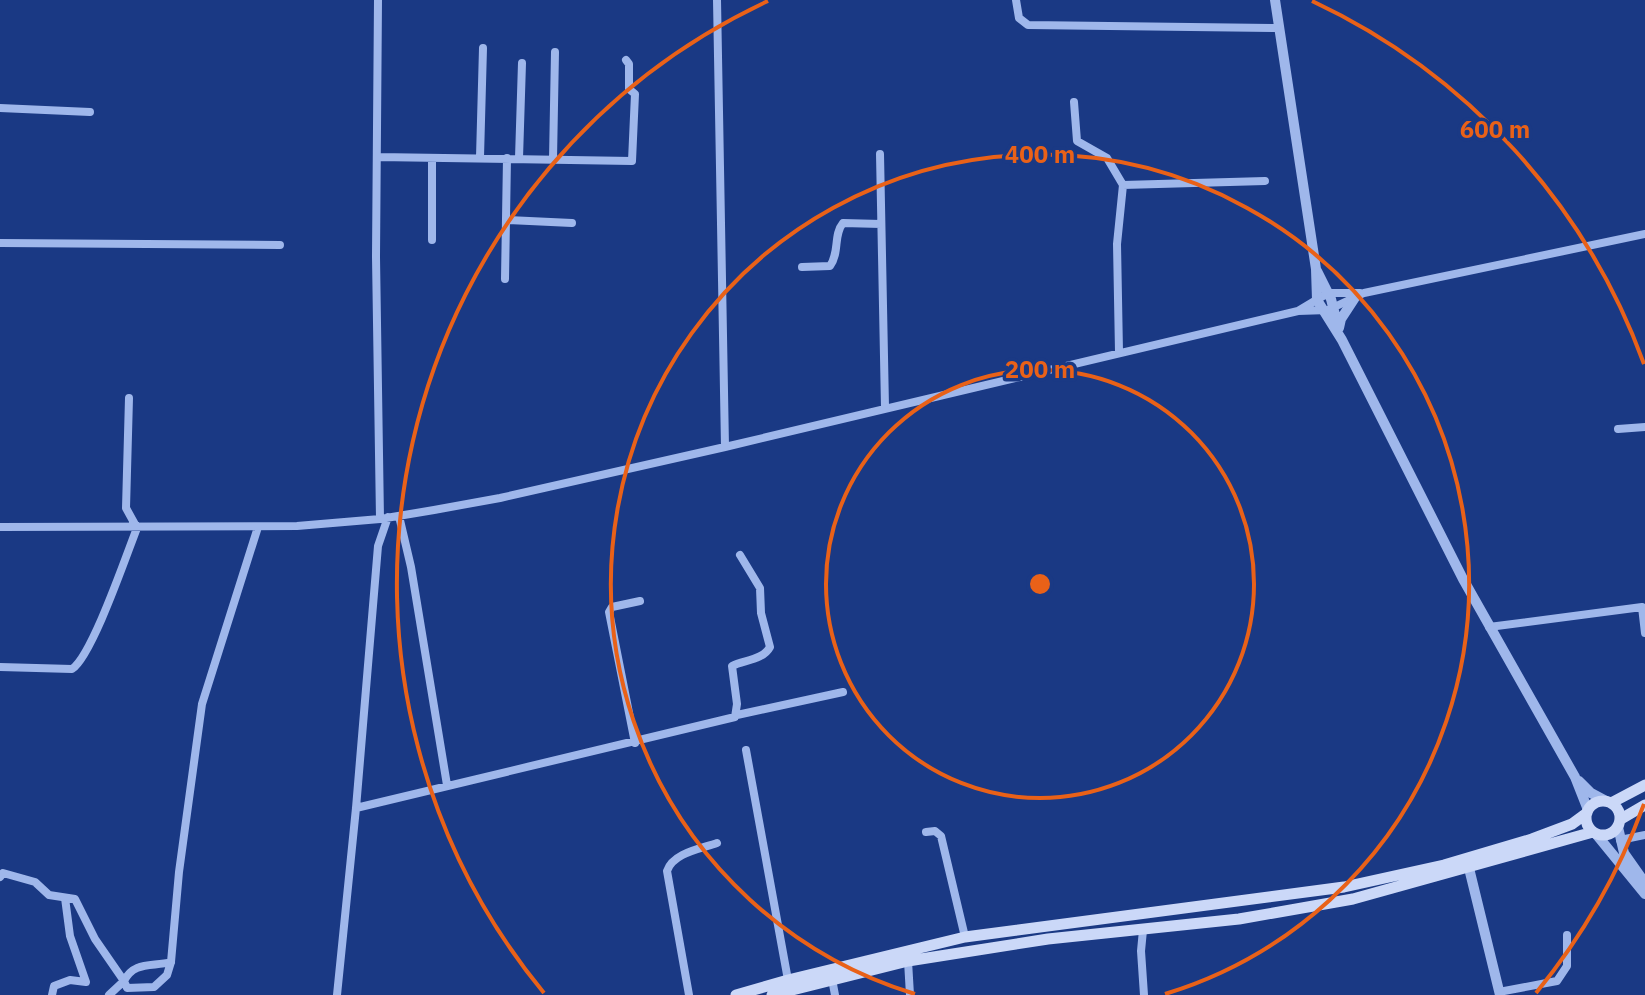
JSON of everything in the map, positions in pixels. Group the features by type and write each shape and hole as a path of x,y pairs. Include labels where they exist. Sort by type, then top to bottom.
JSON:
{"main road":[{"path":"772,995 908,961 1048,939 1239,919 1353,899 1467,863 1572,824 1597,802 1609,802 1645,785"},
{"path":"1609,802 1618,808 1619,829"},
{"path":"736,995 965,937 1344,887 1467,863 1595,833 1610,834 1645,805"},
{"path":"1588,812 1588,826 1595,833"}],"street":[{"path":"337,995 378,546 384,518 376,257 378,0"},
{"path":"717,0 725,447"},
{"path":"1016,0 1019,18 1028,25 1279,28"},
{"path":"1275,0 1324,306 1489,627 1575,777 1588,812"},
{"path":"480,157 483,48"},
{"path":"553,159 555,52"},
{"path":"378,157 633,160 635,94 629,89 629,64 626,60"},
{"path":"519,158 522,63"},
{"path":"1074,102 1077,141 1107,158 1123,185 1117,244 1119,352"},
{"path":"0,108 90,112"},
{"path":"880,154 885,407"},
{"path":"432,158 432,240"},
{"path":"505,279 507,158"},
{"path":"1123,185 1265,181"},
{"path":"506,220 572,223"},
{"path":"802,267 830,266 836,257 838,229 843,223 881,224"},
{"path":"0,527 258,527 399,516 500,498 1324,306 1360,295 1645,234"},
{"path":"0,243 280,245"},
{"path":"1316,269 1328,293 1324,306"},
{"path":"1328,293 1360,295"},
{"path":"1341,335 1341,319 1360,295"},
{"path":"129,398 126,508 137,528"},
{"path":"1618,429 1645,427"},
{"path":"399,516 411,567 447,785"},
{"path":"0,877 3,873 35,882 39,889 49,895 75,899 95,939 127,988 154,987 167,975 202,704 258,527"},
{"path":"0,667 72,669 77,666 91,640 137,528"},
{"path":"737,715 732,666 767,653 770,647 761,613 760,588 740,555"},
{"path":"635,743 609,612 612,607 640,601"},
{"path":"1489,627 1644,607 1645,633"},
{"path":"356,808 843,692"},
{"path":"746,750 788,980"},
{"path":"1575,777 1591,793 1609,802"},
{"path":"1619,829 1645,835"},
{"path":"1619,829 1629,861 1643,887"},
{"path":"926,832 935,831 941,836 965,937"},
{"path":"1595,833 1643,887"},
{"path":"689,995 667,871 677,858 717,843"},
{"path":"1467,863 1499,994 1557,981 1567,966 1567,935"},
{"path":"52,995 54,986 70,980 86,982 70,936 65,898"},
{"path":"1143,930 1144,995"},
{"path":"908,961 910,995"},
{"path":"109,995 137,966 171,962"},
{"path":"832,979 835,995"}]}
